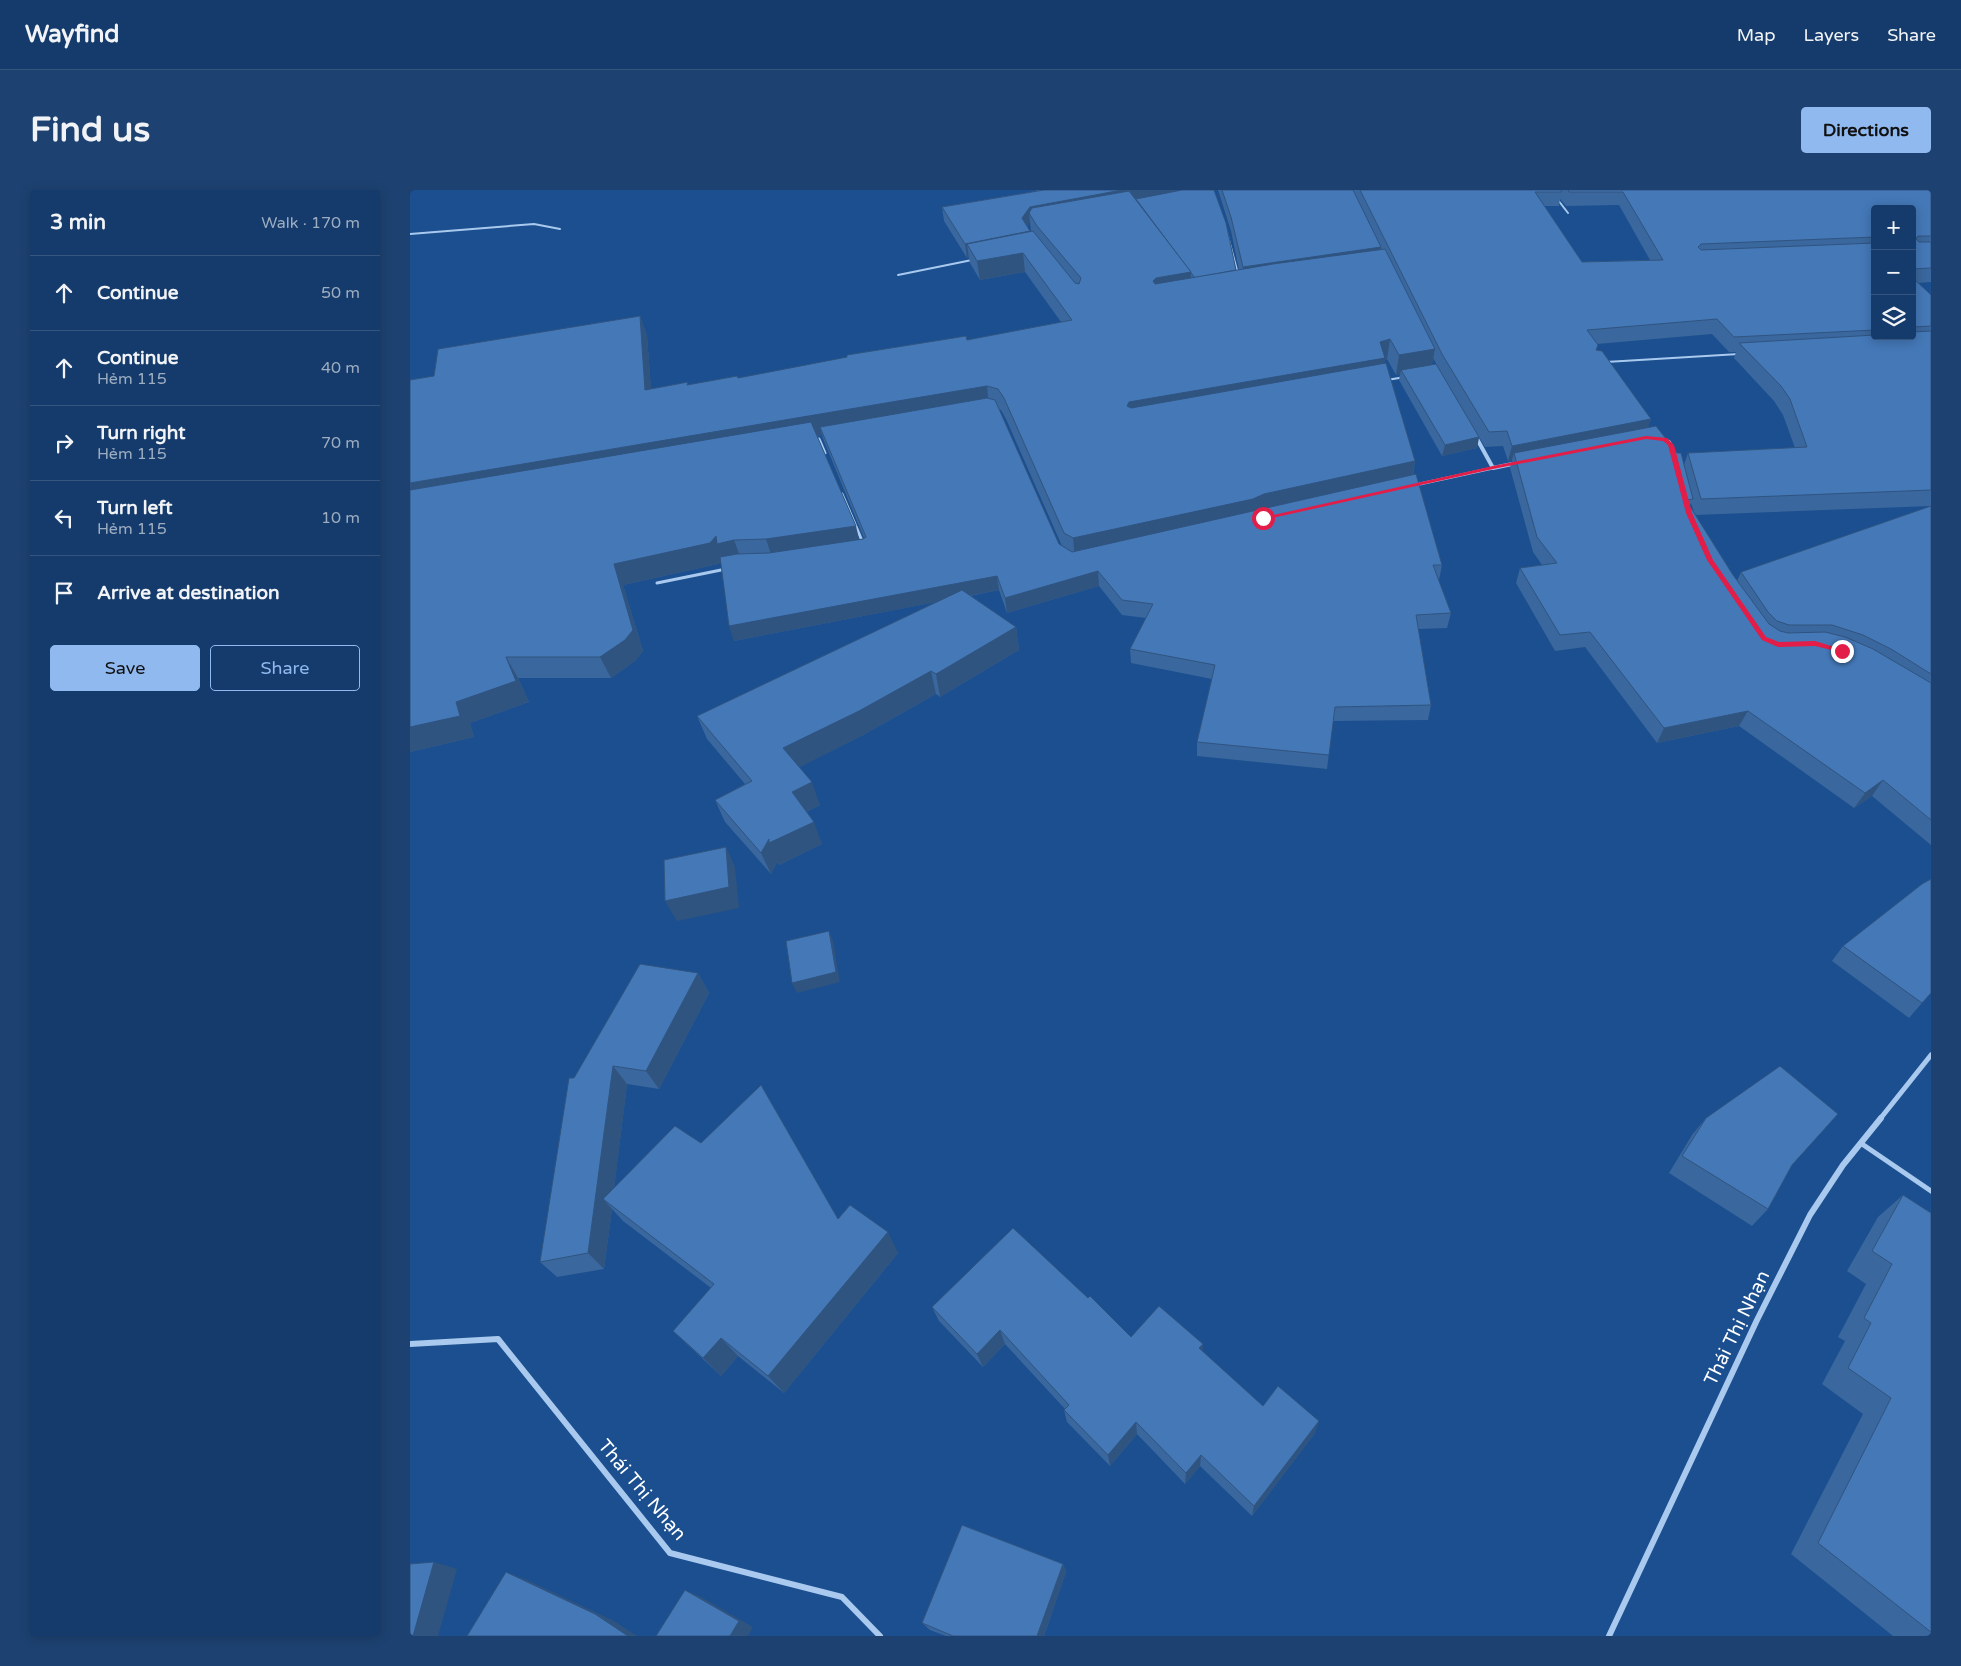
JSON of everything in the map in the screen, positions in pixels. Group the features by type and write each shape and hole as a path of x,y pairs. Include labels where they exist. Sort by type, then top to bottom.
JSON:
{"street":[{"path":"1475,435 1493,468 1527,461"},
{"path":"1655,437 1669,442 1675,458"},
{"name":"Thái Thị Nhạn","path":"1609,1636 1757,1320 1810,1216 1842,1166 1862,1144 1931,1055"},
{"name":"Thái Thị Nhạn","path":"410,1344 498,1339 670,1553 842,1597 880,1636"}],"lane":[{"path":"1556,198 1568,213"},
{"path":"410,234 534,224 560,229"},
{"path":"1225,224 1238,276"},
{"path":"898,275 981,258"},
{"path":"1604,362 1743,354"},
{"path":"1387,380 1407,376"},
{"path":"810,440 819,439 826,456"},
{"path":"1407,486 1493,468"},
{"path":"840,490 866,550"},
{"path":"657,583 734,567"},
{"path":"1862,1144 1931,1191"}],"building":[{"path":"1044,190 1122,190 1030,207 1022,218 1030,231 965,244 942,207"},
{"path":"1182,190 1214,190 1226,223 1236,270 1195,278 1136,199"},
{"path":"1222,190 1353,190 1381,247 1243,267 1231,217"},
{"path":"1360,190 1561,190 1562,192 1535,192 1582,262 1663,260 1623,192 1569,192 1568,190 1931,190 1931,236 1918,236 1916,239 1916,205 1871,205 1871,237 1701,244 1698,247 1701,250 1871,243 1871,330 1734,337 1717,319 1587,330 1598,345 1596,350 1602,351 1651,419 1512,446 1507,431 1489,432 1442,354"},
{"path":"1129,191 1191,272 1156,278 1153,281 1155,284 1273,264 1385,249 1435,349 1399,355 1390,339 1380,342 1385,358 1129,402 1127,406 1131,408 1386,363 1415,461 1073,538 1064,533 1004,398 998,389 987,386 410,483 410,380 434,376 438,349 640,316 645,390 688,382 687,385 737,376 738,378 847,357 847,355 966,336 967,340 1072,320 1023,253 977,261 967,244 1033,231 1075,283 1079,284 1081,278 1037,226 1029,213 1032,208"},
{"path":"1916,239 1919,242 1931,242 1931,268 1916,269"},
{"path":"1916,281 1931,295 1931,326 1916,327"},
{"path":"1931,331 1931,490 1701,499 1688,453 1807,447 1790,399 1781,386 1739,343 1871,335 1871,340 1916,340 1916,332"},
{"path":"1436,364 1479,437 1445,445 1401,370"},
{"path":"987,398 995,400 1059,544 1072,552 1416,474 1442,565 1433,565 1451,613 1416,615 1431,705 1335,707 1329,755 1197,742 1215,665 1130,649 1153,604 1122,600 1098,571 1005,598 997,576 729,626 720,557 737,554 769,553 866,537 820,427"},
{"path":"811,422 856,526 766,539 734,540 717,544 716,536 710,543 614,564 633,630 625,640 600,657 506,657 516,681 456,702 460,716 410,727 410,490"},
{"path":"1656,426 1677,453 1681,453 1693,499 1686,500 1733,575 1769,624 1780,631 1788,633 1825,632 1845,637 1873,649 1931,683 1931,820 1883,780 1865,793 1748,711 1664,728 1590,632 1560,635 1520,568 1557,563 1537,537 1514,453"},
{"path":"1931,506 1931,674 1891,649 1863,635 1832,625 1789,625 1777,621 1768,612 1741,572"},
{"path":"962,590 1016,627 936,674 931,671 859,711 783,748 812,782 792,792 814,822 769,843 769,839 761,853 715,800 752,781 697,716"},
{"path":"726,847 729,887 665,901 664,860"},
{"path":"1931,879 1931,993 1922,1003 1843,946"},
{"path":"829,931 836,972 792,983 786,941"},
{"path":"640,964 698,973 646,1071 613,1066 588,1253 540,1262 569,1078 574,1078"},
{"path":"1780,1066 1838,1114 1792,1165 1768,1209 1682,1156 1706,1118"},
{"path":"761,1085 838,1219 850,1205 888,1232 768,1376 721,1338 703,1358 673,1331 714,1284 603,1199 675,1126 701,1143"},
{"path":"1903,1195 1931,1213 1931,1632 1818,1543 1891,1398 1848,1368 1871,1323 1864,1318 1892,1264 1872,1251"},
{"path":"1013,1228 1088,1298 1090,1296 1131,1337 1159,1306 1203,1344 1199,1348 1263,1406 1278,1386 1319,1421 1254,1506 1201,1455 1186,1473 1136,1422 1108,1455 1064,1410 1069,1405 1000,1330 977,1354 932,1307"},
{"path":"962,1525 1063,1564 1037,1636 953,1636 922,1623"},
{"path":"434,1562 413,1636 410,1636 410,1564"},
{"path":"506,1572 595,1614 628,1636 467,1636"},
{"path":"685,1590 739,1621 730,1636 656,1636"}],"route":[{"path":"1263,518 1507,465 1646,437 1660,438 1671,445 1689,513 1710,560 1764,638 1767,641 1778,644 1815,644 1842,651"}]}
